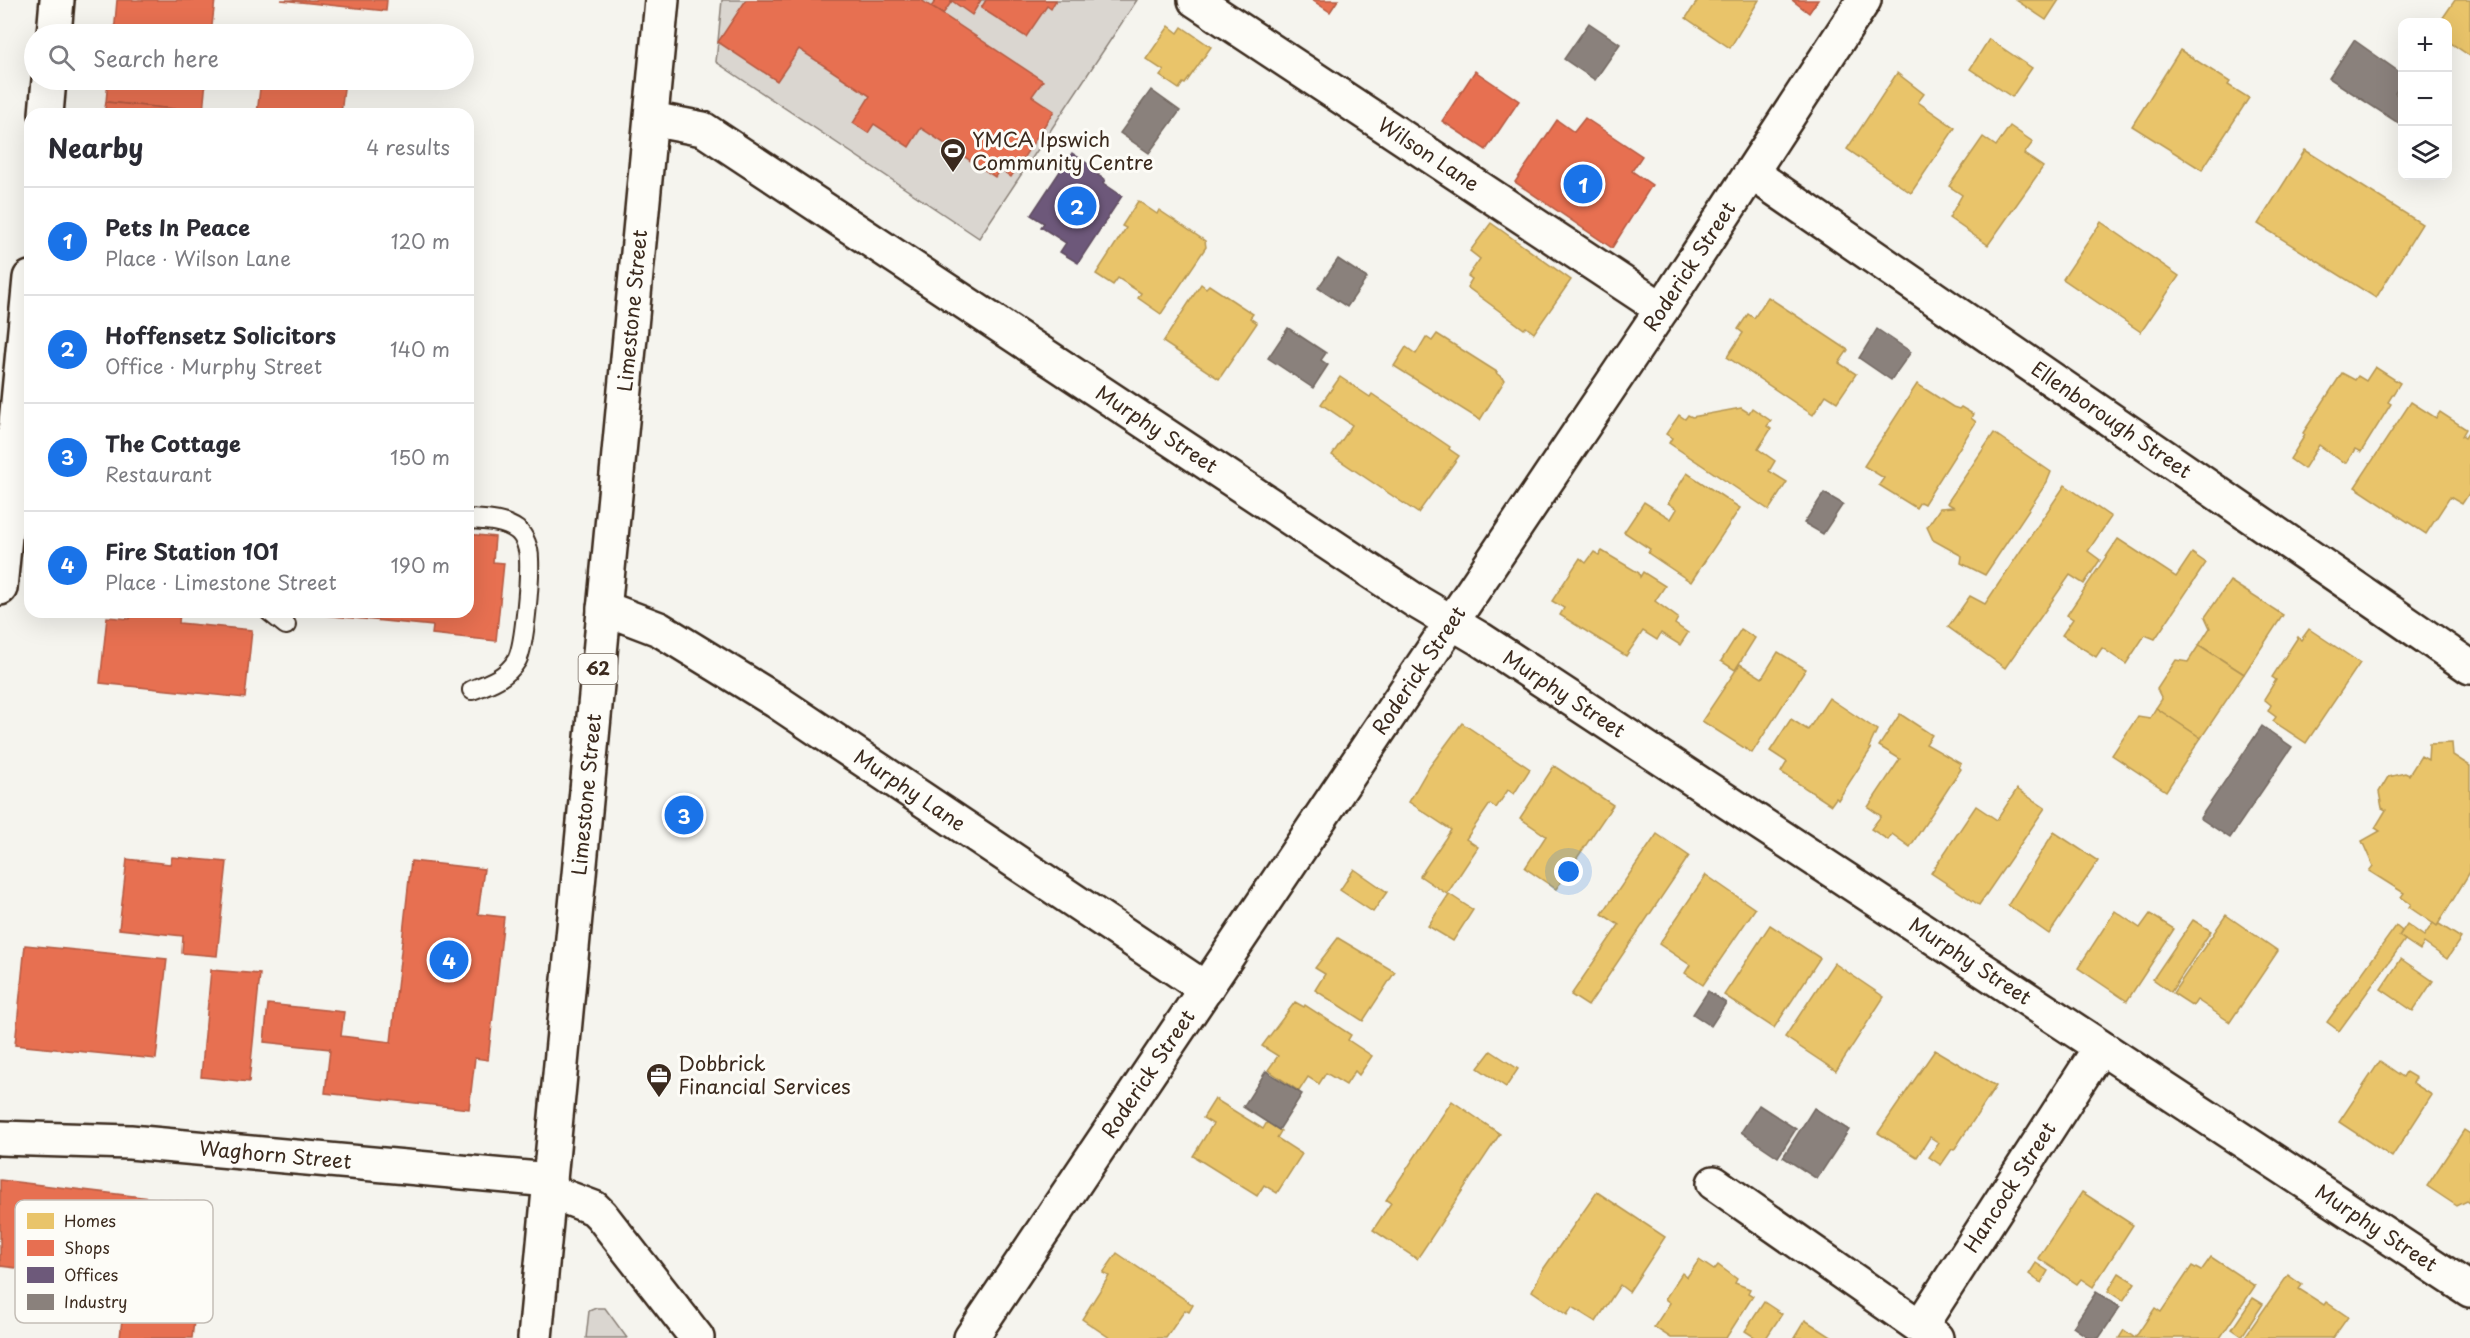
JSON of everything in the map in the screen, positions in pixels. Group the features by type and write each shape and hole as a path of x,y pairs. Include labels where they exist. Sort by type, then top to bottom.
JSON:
{"street":[{"path":"55,24 57,0"},
{"name":"Limestone Street","path":"535,1338 662,0"},
{"name":"Wilson Lane","path":"1195,0 1662,309"},
{"name":"Roderick Street","path":"971,1338 1662,309 1864,0"},
{"path":"47,108 49,90"},
{"name":"Murphy Street","path":"651,119 703,129 1414,600 1451,621 2470,1290"},
{"name":"Ellenborough Street","path":"1752,173 2470,667"},
{"path":"0,588 24,340"},
{"name":"Murphy Lane","path":"604,608 659,629 776,700 1206,989"},
{"name":"Hancock Street","path":"1714,1183 1928,1332 2100,1048"},
{"name":"Waghorn Street","path":"0,1138 130,1142 549,1185 598,1212 697,1338"}],"lane":[{"path":"472,690 494,682 506,674 518,658 529,558 527,544 519,531 496,522 474,520"},
{"path":"277,618 286,625"}],"shaded area":[{"name":"YMCA Ipswich Community Centre","path":"722,0 1137,0 979,238 716,62"},
{"path":"605,1308 627,1338 586,1338 589,1311"}],"building: Homes":[{"path":"1698,0 1759,0 1730,48 1686,18"},
{"path":"2016,0 2059,0 2046,20"},
{"path":"2455,0 2470,0 2470,56 2452,44 2452,18 2443,18"},
{"path":"1169,26 1178,33 1182,27 1211,47 1179,89 1160,76 1164,71 1146,59"},
{"path":"1989,39 2032,68 2012,97 1970,69"},
{"path":"2180,50 2230,82 2228,85 2249,98 2202,170 2132,126"},
{"path":"1897,73 1924,94 1918,102 1955,128 1911,193 1847,149"},
{"path":"2010,126 2033,142 2024,154 2043,167 1988,245 1949,218 1962,195 1949,186 1983,137 1996,146"},
{"path":"2305,150 2422,224 2376,298 2258,224"},
{"path":"1138,201 1157,214 1159,210 1205,241 1206,247 1161,314 1138,298 1141,293 1118,278 1113,285 1096,274 1126,228 1122,226"},
{"path":"2101,222 2179,276 2141,332 2063,279"},
{"path":"1491,223 1571,280 1534,333 1526,327 1524,329 1467,287 1472,279 1468,276 1480,259 1470,251"},
{"path":"1201,284 1206,288 1209,285 1253,314 1250,318 1257,323 1219,379 1163,342"},
{"path":"1768,297 1848,350 1839,363 1856,374 1837,402 1826,395 1813,415 1727,357 1743,333 1738,329 1748,314 1754,318"},
{"path":"1437,334 1497,372 1505,380 1480,420 1394,366 1406,347 1416,354 1426,337 1432,341"},
{"path":"2375,367 2400,383 2388,402 2391,404 2361,452 2355,449 2347,462 2343,462 2319,445 2304,469 2290,459 2305,435 2303,433 2342,373 2355,380 2358,376 2366,381"},
{"path":"1340,377 1370,397 1372,394 1450,447 1449,449 1459,456 1418,513 1332,455 1352,425 1321,404"},
{"path":"1917,384 1953,407 1959,409 1961,407 1973,414 1971,418 1976,422 1924,504 1920,502 1916,508 1879,485 1884,478 1864,466"},
{"path":"2411,402 2436,418 2440,412 2466,429 2462,436 2465,438 2470,430 2470,492 2462,504 2450,497 2426,534 2355,487"},
{"path":"1741,408 1749,413 1752,408 1771,421 1767,426 1771,429 1758,449 1775,461 1769,471 1787,482 1769,510 1669,443 1672,438 1666,434 1679,415 1685,419 1688,415 1692,417"},
{"path":"1994,433 2051,472 2047,482 1985,575 1961,563 1962,556 1933,540 1927,527 1940,508 1954,507 1947,503"},
{"path":"1687,473 1740,508 1691,582 1648,553 1650,549 1624,532 1644,502 1671,519 1677,509 1668,503"},
{"path":"2065,485 2111,517 2088,551 2100,560 2084,584 2070,575 2005,668 1948,627 1970,596 1985,604"},
{"path":"2118,539 2176,577 2192,553 2206,563 2155,639 2145,635 2126,664 2102,648 2096,657 2062,635 2073,619 2067,615"},
{"path":"1602,551 1639,573 1640,577 1643,572 1665,586 1655,601 1678,618 1675,624 1688,633 1680,645 1661,633 1657,640 1643,631 1626,656 1560,615 1564,608 1552,601 1580,558 1586,563 1594,552 1599,555"},
{"path":"2230,581 2283,615 2244,674 2199,645 2210,628 2205,617"},
{"path":"1741,629 1755,638 1735,670 1721,661"},
{"path":"2309,629 2360,663 2306,743 2273,721 2276,717 2268,711 2271,705 2264,699 2276,680 2272,677 2298,637 2301,640"},
{"path":"2199,645 2244,674 2201,738 2156,708 2162,699 2157,689 2176,660 2188,662"},
{"path":"1778,652 1806,669 1752,753 1702,721 1740,664 1762,678"},
{"path":"1829,698 1877,730 1869,747 1871,749 1838,800 1836,798 1831,805 1781,772 1787,762 1770,751 1791,719 1808,730"},
{"path":"2156,708 2201,738 2166,791 2112,755 2138,716 2150,718"},
{"path":"1900,714 1932,735 1926,744 1961,764 1959,767 1961,769 1910,847 1892,834 1888,840 1871,829 1881,816 1868,807 1900,759 1879,746"},
{"path":"1462,723 1530,769 1514,794 1508,790 1496,808 1490,804 1466,839 1478,847 1447,894 1420,876 1451,830 1409,802 1428,769"},
{"path":"2452,743 2453,755 2470,766 2470,872 2437,926 2409,907 2411,904 2401,897 2404,893 2369,871 2373,866 2362,841 2380,831 2375,828 2386,810 2382,808 2379,792 2388,777 2405,773 2409,775 2421,756 2428,760 2429,744"},
{"path":"1554,766 1613,805 1556,889 1525,868 1546,836 1520,818"},
{"path":"2017,789 2045,808 1979,905 1931,873 1976,806 1997,820"},
{"path":"2054,832 2098,861 2049,934 2008,905"},
{"path":"1657,834 1689,856 1588,1006 1571,995 1619,925 1602,914"},
{"path":"1354,869 1387,892 1373,912 1340,890"},
{"path":"1706,875 1755,909 1703,985 1685,973 1690,965 1659,944"},
{"path":"1449,894 1473,910 1453,941 1428,926"},
{"path":"2115,911 2140,928 2150,914 2174,929 2127,1001 2078,968"},
{"path":"2226,915 2278,951 2230,1022 2197,1000 2193,1006 2173,993"},
{"path":"2193,920 2211,931 2171,992 2153,979"},
{"path":"2433,923 2437,926 2439,924 2461,938 2447,959 2424,943 2420,950 2399,936 2407,924 2424,936"},
{"path":"1770,925 1820,958 1774,1028 1724,995"},
{"path":"2396,926 2402,931 2399,936 2405,940 2339,1031 2327,1022"},
{"path":"1338,938 1395,972 1363,1021 1315,990 1325,974 1315,968"},
{"path":"2401,959 2433,981 2413,1011 2381,989"},
{"path":"1834,963 1884,997 1836,1071 1785,1037"},
{"path":"1295,1002 1304,1007 1305,1005 1351,1035 1348,1040 1372,1056 1359,1075 1355,1071 1346,1085 1326,1073 1319,1084 1308,1077 1299,1091 1268,1070 1278,1056 1262,1046"},
{"path":"1935,1050 1996,1086 1954,1150 1952,1149 1941,1165 1929,1157 1939,1143 1930,1137 1917,1157 1878,1133"},
{"path":"1491,1051 1518,1069 1506,1087 1478,1068"},
{"path":"2380,1061 2403,1077 2406,1072 2416,1078 2413,1083 2432,1095 2392,1157 2339,1122"},
{"path":"1215,1099 1263,1129 1267,1122 1281,1131 1277,1138 1302,1154 1277,1193 1264,1185 1257,1196 1193,1156 1213,1124 1203,1118"},
{"path":"1452,1101 1500,1134 1417,1259 1373,1230 1391,1203 1386,1200"},
{"path":"2464,1130 2470,1134 2470,1203 2467,1201 2457,1206 2427,1186"},
{"path":"1597,1192 1665,1237 1629,1292 1620,1285 1596,1322 1572,1307 1567,1315 1532,1291 1542,1271"},
{"path":"2082,1192 2133,1225 2093,1287 2081,1279 2077,1284 2038,1258"},
{"path":"1117,1253 1193,1305 1189,1312 1185,1310 1166,1338 1110,1338 1082,1319 1109,1276 1103,1273"},
{"path":"2211,1257 2255,1286 2220,1338 2135,1338 2155,1308 2161,1312 2192,1266 2201,1271"},
{"path":"1699,1260 1714,1270 1718,1265 1737,1279 1735,1283 1750,1289 1748,1293 1753,1296 1726,1338 1671,1338 1654,1327 1670,1303 1665,1299 1682,1273 1687,1277"},
{"path":"2036,1263 2048,1271 2041,1283 2029,1274"},
{"path":"2119,1273 2135,1283 2123,1301 2108,1291"},
{"path":"2288,1275 2302,1285 2299,1289 2324,1305 2326,1302 2348,1317 2333,1338 2244,1338"},
{"path":"2253,1298 2263,1304 2242,1336 2232,1329"},
{"path":"1764,1302 1782,1314 1766,1338 1756,1338 1745,1331"},
{"path":"1805,1320 1833,1338 1794,1338"},
{"path":"2124,1330 2135,1338 2119,1338"}],"building: Shops":[{"path":"117,0 215,0 212,24 115,24"},
{"path":"281,0 387,0 386,11"},
{"path":"746,0 921,0 1043,81 1032,96 1054,111 1011,177 1000,169 995,177 921,128 909,147 874,124 868,133 853,123 870,96 799,49 777,81 718,42"},
{"path":"936,0 981,0 972,15 952,1 943,14 931,7"},
{"path":"986,0 1056,0 1051,9 1047,6 1026,37 981,8"},
{"path":"1312,0 1338,0 1330,12"},
{"path":"1792,0 1818,0 1809,13"},
{"path":"1475,71 1519,101 1486,150 1442,121"},
{"path":"107,90 205,90 203,108 164,108 106,102"},
{"path":"260,90 344,90 342,108 258,108"},
{"path":"106,102 164,108 105,108"},
{"path":"1585,118 1642,156 1632,171 1652,185 1612,248 1515,182 1557,120 1574,132"},
{"path":"474,535 495,537 493,562 504,563 496,641 432,634 433,626 354,618 474,618"},
{"path":"107,618 179,618 179,623 252,630 245,698 100,683"},
{"path":"172,857 227,862 217,956 182,953 183,936 119,929 127,859 170,864"},
{"path":"411,861 484,869 478,914 504,917 488,1060 475,1058 469,1109 325,1093 330,1049 264,1042 268,1004 344,1012 341,1036 391,1042"},
{"path":"25,945 167,959 156,1059 15,1045"},
{"path":"211,970 260,974 249,1082 201,1077"},
{"path":"0,1180 166,1200 15,1200 15,1268 0,1266"},
{"path":"122,1323 194,1323 192,1338 120,1338"}],"building: Offices":[{"path":"1072,153 1100,172 1098,175 1105,180 1103,183 1122,196 1078,263 1060,252 1066,243 1041,227 1044,223 1031,215"}],"building: Industry":[{"path":"1589,23 1620,44 1595,80 1564,59"},
{"path":"2354,40 2398,71 2398,88 2395,93 2398,96 2398,123 2329,78"},
{"path":"1151,90 1180,111 1149,153 1120,133"},
{"path":"1338,259 1367,278 1347,307 1318,288"},
{"path":"1288,328 1326,353 1321,360 1328,365 1313,388 1268,358"},
{"path":"1877,329 1911,352 1891,380 1859,358"},
{"path":"1824,493 1843,504 1823,534 1804,523"},
{"path":"2262,726 2292,747 2230,838 2200,818"},
{"path":"1708,991 1726,1003 1711,1026 1693,1014"},
{"path":"1266,1071 1302,1094 1279,1130 1243,1107"},
{"path":"1759,1105 1796,1129 1778,1157 1741,1132"},
{"path":"1814,1108 1849,1130 1817,1179 1783,1157"},
{"path":"2096,1292 2120,1307 2099,1338 2089,1338 2073,1327"}],"place":[{"name":"YMCA Ipswich Community Centre","path":"953,174"},
{"name":"Pets In Peace","path":"1583,184"},
{"name":"Hoffensetz Solicitors","path":"1077,206"},
{"name":"The Cottage","path":"684,815"},
{"name":"Fire Station 101","path":"449,960"},
{"name":"Dobbrick Financial Services","path":"659,1099"}]}
